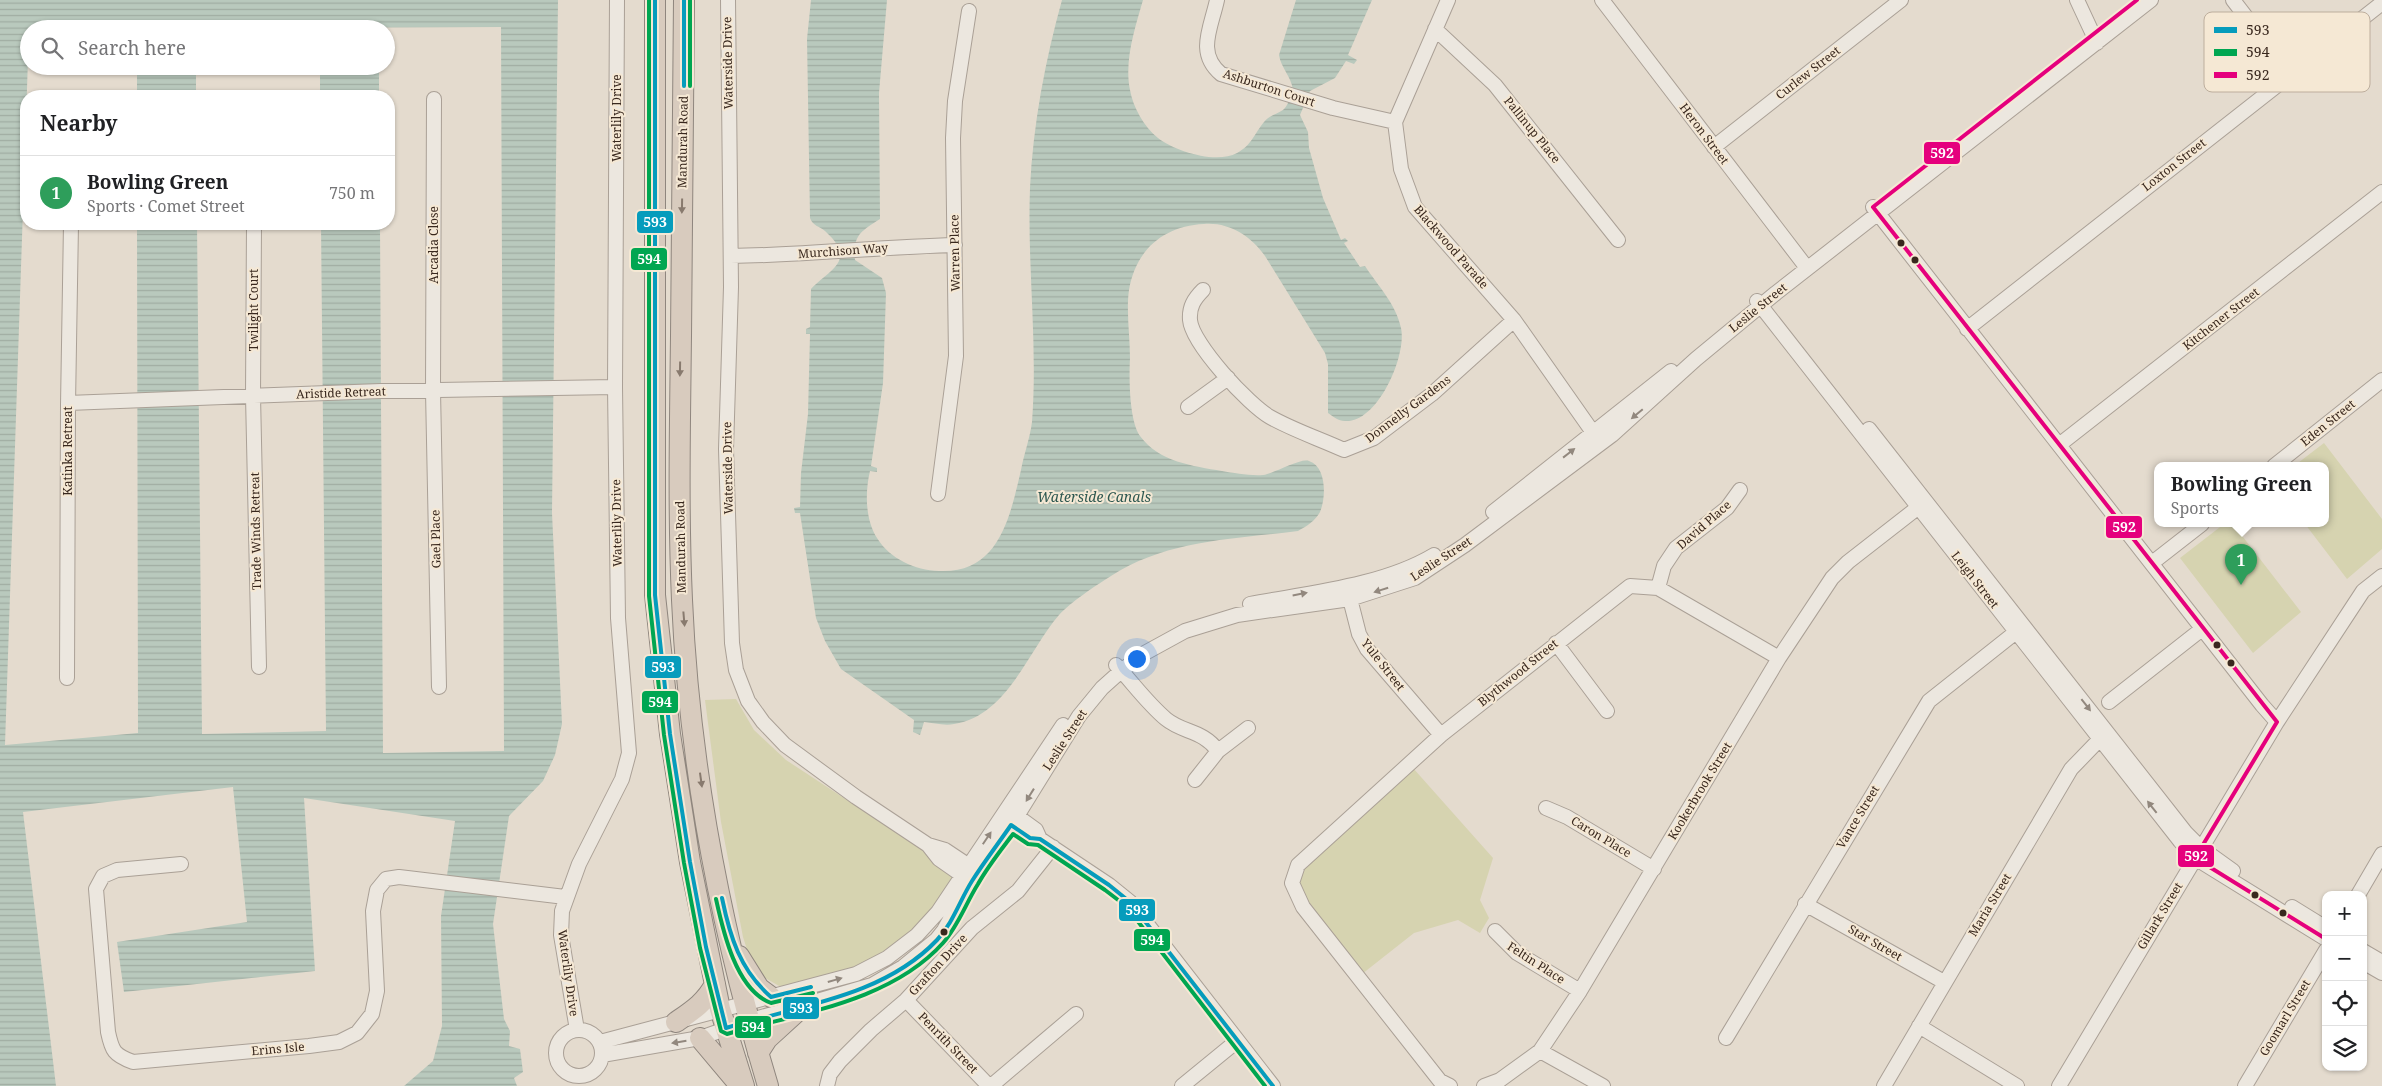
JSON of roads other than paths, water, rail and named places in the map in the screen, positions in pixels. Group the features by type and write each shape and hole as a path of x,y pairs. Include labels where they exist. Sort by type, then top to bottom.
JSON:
{"highway":[{"name":"Mandurah Road","path":"655,0 656,595 670,734 690,862 720,1009 742,1086"},
{"name":"Mandurah Road","path":"684,0 679,459 682,601 700,778 746,1012 768,1086"},
{"path":"731,941 759,988 771,996"},
{"path":"676,1022 702,1004 715,984"},
{"path":"758,1053 767,1039 802,1007"},
{"path":"700,1038 742,1086"}],"street":[{"name":"Waterlily Drive","path":"577,1030 561,935 562,912 565,897 579,864 622,779 629,753 618,618 615,387 617,0"},
{"name":"Waterside Drive","path":"728,0 731,256 726,449 732,643 736,670 748,701 763,722 785,745 856,797 928,845 939,859 970,874"},
{"name":"Ashburton Court","path":"1217,0 1206,51 1211,66 1221,74 1264,85 1333,108 1395,122"},
{"path":"1395,122 1448,0"},
{"name":"Heron Street","path":"1602,0 1805,265"},
{"name":"Curlew Street","path":"1714,147 1901,0"},
{"path":"2077,0 2095,39"},
{"name":"Leslie Street","path":"2095,39 2137,0"},
{"name":"Leslie Street","path":"1118,668 1185,631 1237,615 1350,599 1415,578 1465,545 1600,437 1805,265 2095,39 2151,0"},
{"path":"2233,0 2242,12"},
{"name":"Loxton Street","path":"2370,12 2382,3"},
{"name":"Warren Place","path":"938,494 956,356 953,138 955,101 969,11"},
{"name":"Pallinup Place","path":"1435,29 1495,85 1618,240"},
{"name":"Loxton Street","path":"1967,329 2267,92"},
{"name":"Arcadia Close","path":"433,391 434,99"},
{"name":"Blackwood Parade","path":"1395,122 1401,169 1415,208 1514,320 1565,392 1600,437"},
{"name":"Kitchener Street","path":"2059,445 2382,192"},
{"path":"1876,210 1967,329 2277,722"},
{"name":"Katinka Retreat","path":"67,678 71,230"},
{"name":"Twilight Court","path":"253,396 254,230"},
{"name":"Murchison Way","path":"731,256 808,254 890,247 955,245"},
{"name":"Donnelly Gardens","path":"1203,290 1194,299 1190,309 1192,331 1228,378 1259,409 1270,417 1344,450 1374,438 1432,394 1514,320"},
{"name":"Leigh Street","path":"1762,301 1778,311 1921,504 2104,737 2163,822 2198,853"},
{"path":"1188,407 1228,378"},
{"name":"Eden Street","path":"2279,462 2382,380"},
{"name":"Aristide Retreat","path":"68,403 381,391 615,387"},
{"name":"Gael Place","path":"433,391 439,687"},
{"name":"Trade Winds Retreat","path":"253,396 258,667"},
{"name":"Leslie Street","path":"601,1049 700,1038 726,1028 771,996 856,974 887,958 917,934 970,874 1009,817 1071,713 1139,648 1184,624 1234,608 1347,585 1388,575 1421,563 1448,547 1600,437"},
{"name":"David Place","path":"1658,588 1664,566 1676,548 1727,508 1740,490"},
{"name":"Kookerbrook Street","path":"1484,1086 1500,1080 1540,1051 1580,991 1779,658 1832,578 1848,562 1921,504"},
{"path":"2152,563 2198,527"},
{"name":"Gillark Street","path":"2059,1086 2277,722 2363,591 2382,576"},
{"name":"Yule Street","path":"1347,585 1359,634 1368,649 1441,735"},
{"name":"Blythwood Street","path":"1450,1086 1440,1081 1303,907 1292,883 1298,865 1306,855 1441,735 1630,586 1658,588 1779,658"},
{"name":"Vance Street","path":"1726,1038 1928,701 2019,629"},
{"path":"2109,702 2202,629"},
{"path":"1556,643 1606,711"},
{"path":"1118,668 1149,704 1168,721 1200,734 1211,742 1218,751"},
{"path":"1195,780 1218,751 1248,728"},
{"name":"Maria Street","path":"1884,1086 2071,770 2104,737"},
{"name":"Caron Place","path":"1546,808 1567,817 1654,869"},
{"path":"1009,817 1030,838 1040,838 1109,885 1130,902 1273,1086"},
{"name":"Grafton Drive","path":"827,1086 830,1074 840,1061 871,1030 906,1000 972,928 1018,891 1053,847"},
{"path":"2198,853 2224,865 2322,926"},
{"path":"2198,853 2322,936"},
{"path":"2360,891 2382,854"},
{"name":"Erins Isle","path":"181,864 117,870 103,876 96,889 108,1032 112,1049 121,1057 133,1062 319,1045 339,1042 357,1033 372,1014 377,991 373,911 377,890 386,879 399,876 565,897"},
{"name":"Leslie Street","path":"601,1049 676,1022 720,1009 746,1012 802,1007 872,985 903,967 940,935 953,918 970,874"},
{"name":"Star Street","path":"1806,904 1944,982"},
{"name":"Feltin Place","path":"1495,931 1517,953 1580,991"},
{"path":"2367,953 2382,962"},
{"name":"Goomarl Street","path":"2245,1086 2322,957"},
{"path":"2367,964 2382,973"},
{"name":"Penrith Street","path":"906,1000 990,1086"},
{"path":"990,1086 1076,1014"},
{"path":"1919,1026 2017,1086"},
{"path":"577,1030 587,1032 601,1049 600,1064 587,1081 567,1073 560,1066 556,1058 556,1048 560,1039 568,1033 577,1030"},
{"path":"1182,1086 1238,1041"},
{"path":"1540,1051 1603,1086"}],"water":[{"path":"0,0 558,0 552,513 562,724 555,755 543,781 509,816 493,924 504,1019 510,1031 509,1046 520,1049 523,1072 514,1078 517,1086 404,1086 433,1061 442,1026 441,916 455,821 304,798 315,971 124,992 117,942 247,922 233,787 23,812 56,1086 0,1086","holes":["20,20 395,20 395,27 501,27 504,751 383,753 380,230 321,230 326,731 202,734 197,230 137,230 138,733 5,745 22,230 20,230 20,90 27,90 27,75 20,75"]},
{"name":"Waterside Canals","path":"811,0 887,0 879,93 880,219 867,227 859,235 855,245 855,260 882,278 886,293 883,383 871,466 877,468 877,472 870,471 867,505 873,531 889,552 912,566 939,571 959,569 976,563 988,553 998,539 1012,506 1030,434 1034,393 1034,364 1029,217 1030,188 1041,93 1050,46 1062,0 1143,0 1131,45 1128,68 1131,96 1136,110 1148,128 1166,143 1197,155 1219,157 1229,156 1242,150 1266,120 1283,110 1288,103 1293,90 1279,55 1296,0 1372,0 1348,55 1357,60 1354,64 1346,61 1335,78 1310,91 1300,115 1308,132 1309,148 1323,198 1341,240 1345,238 1348,241 1344,243 1360,267 1365,266 1399,319 1402,340 1399,354 1395,370 1379,400 1369,411 1357,419 1343,421 1328,413 1328,364 1325,353 1265,256 1253,242 1231,228 1213,224 1190,226 1176,229 1154,242 1138,263 1133,275 1128,298 1132,409 1136,429 1148,445 1167,457 1188,465 1247,475 1263,475 1300,462 1309,461 1315,464 1319,470 1324,484 1320,512 1316,518 1298,531 1201,543 1154,555 1132,564 1091,589 1059,615 1015,680 988,709 972,718 954,724 943,725 924,722 920,735 913,732 914,720 841,669 825,641 816,618 800,513 795,513 794,508 800,507 801,473 808,414 810,334 806,334 806,329 810,327 811,289 838,264 840,257 835,241 825,231 816,226 810,218 807,39"},
{"path":"137,75 196,75 196,90 137,90"},
{"path":"320,75 379,75 379,90 320,90"}],"place":[{"name":"Bowling Green","path":"2241,585"}]}
